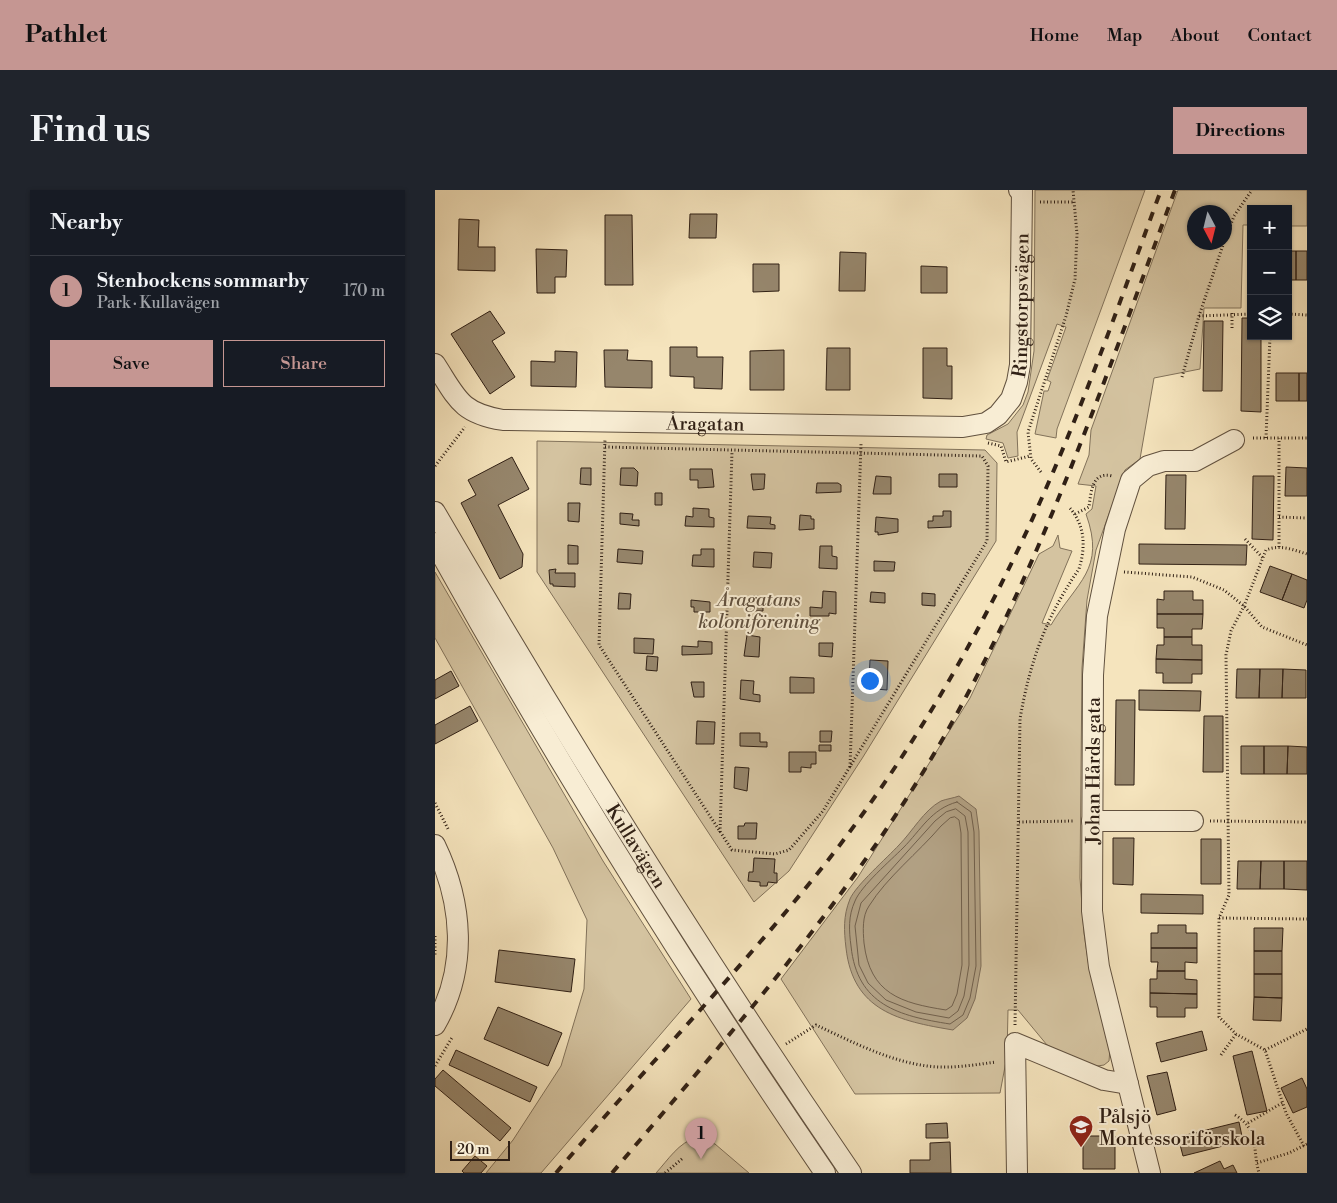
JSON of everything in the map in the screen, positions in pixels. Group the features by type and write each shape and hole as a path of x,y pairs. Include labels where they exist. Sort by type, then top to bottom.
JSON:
{"street":[{"name":"Ringstorpsvägen","path":"999,415 1011,399 1020,365 1021,194"},
{"path":"435,364 457,398 474,413"},
{"name":"Åragatan","path":"474,413 521,421 963,427 986,423 999,415"},
{"name":"Johan Hårds gata","path":"1150,1173 1099,967 1092,911 1093,675 1097,616 1106,565 1122,504 1131,480 1148,466 1164,461 1195,460 1234,440"},
{"name":"Kullavägen","path":"435,512 519,655 621,820 775,1062 851,1173"},
{"name":"Kullavägen","path":"435,543 541,729 620,857 758,1074 825,1173"},
{"path":"1092,821 1193,821"},
{"path":"435,845 451,884 459,942 457,966 448,998 435,1025"},
{"path":"1017,1173 1014,1051 1103,1080 1128,1084"}],"path":[{"path":"1041,472 1030,456 1027,440 1031,420 1075,279 1077,234 1073,190"},
{"path":"1232,221 1252,190"},
{"path":"1021,194 1075,202"},
{"path":"1182,377 1199,316 1221,250"},
{"path":"1232,313 1232,328"},
{"path":"1199,316 1247,314"},
{"path":"1292,314 1307,315"},
{"path":"1267,438 1270,340"},
{"path":"435,466 474,413"},
{"path":"605,436 599,645 733,850 775,854 789,850 823,811 987,541 989,466 982,456 605,447"},
{"path":"1279,438 1279,547"},
{"path":"1234,440 1307,438"},
{"path":"849,770 862,441"},
{"path":"990,444 1001,446 1006,462 1030,456"},
{"path":"720,832 732,451"},
{"path":"1075,514 1089,507 1092,486"},
{"path":"785,1045 816,1025 855,1043 927,1066 964,1066 1014,1051 1020,719 1027,679 1049,618 1079,569 1082,560 1083,537 1075,514 1069,507"},
{"path":"1279,517 1307,518"},
{"path":"1245,538 1263,558"},
{"path":"1257,1163 1289,1153 1306,1145 1282,1103 1265,1050 1236,1034 1219,1017 1219,918 1229,896 1226,655 1231,632 1244,606 1266,550 1279,547 1307,554"},
{"path":"1106,565 1128,573 1192,577 1225,590 1244,606 1261,627 1307,645"},
{"path":"1019,822 1092,821"},
{"path":"1193,821 1307,822"},
{"path":"1219,918 1307,919"},
{"path":"435,936 435,955"},
{"path":"1265,1050 1307,1028"},
{"path":"1221,1055 1236,1034"},
{"path":"1248,1122 1282,1103"},
{"path":"1235,1115 1248,1122 1255,1141 1259,1173"},
{"path":"665,1173 683,1158"}],"green space":[{"path":"1035,190 1145,190 1057,429 1056,438 1035,434 1044,391 1048,391 1051,382 1047,380 1066,327 1057,324 1017,432 1018,456 1008,458 1003,443 986,439 987,435 1008,424 1023,405 1028,392 1034,351"},
{"path":"1178,190 1307,190 1307,226 1292,226 1292,205 1247,205 1247,225 1243,225 1241,308 1204,308 1200,369 1154,378 1140,459 1125,470 1096,550 1087,600 1082,668 1080,878 1084,933 1089,967 1110,1049 1109,1061 1104,1065 1091,1067 1047,1045 1018,1010 1008,1010 1007,1056 1000,1093 855,1094 781,979 858,877 970,698 1039,554 1053,546 1058,535 1060,548 1072,551 1042,623 1051,625 1086,574 1091,562 1093,549 1086,514 1092,509 1096,486 1078,484 1089,455 1091,430"},
{"name":"Åragatans koloniförening","path":"537,441 985,450 997,463 996,541 863,757 789,871 754,902 537,572"},
{"path":"435,572 603,861 691,999 541,1173 486,1173 513,1140 561,1066 584,989 587,920 553,848 435,638"},
{"path":"696,1138 715,1144 749,1173 656,1173 679,1147"}],"water":[{"path":"959,796 976,809 979,831 981,966 975,999 967,1018 953,1030 897,1017 869,999 858,986 850,969 846,948 845,924 846,911 850,899 865,879 899,845 929,810 941,801"}],"building":[{"path":"690,214 717,214 716,238 689,238"},
{"path":"605,215 632,215 633,285 605,285"},
{"path":"459,219 479,220 478,247 495,247 495,271 458,270"},
{"path":"536,249 567,250 566,277 555,277 555,293 537,293"},
{"path":"1292,251 1296,251 1296,280 1292,280"},
{"path":"1296,251 1307,251 1307,280 1296,280"},
{"path":"840,252 866,253 865,291 839,291"},
{"path":"753,264 779,264 779,291 753,292"},
{"path":"921,266 947,267 947,293 921,293"},
{"path":"490,311 505,333 492,341 515,377 490,394 451,334"},
{"path":"1242,318 1247,318 1247,340 1261,340 1261,412 1241,411"},
{"path":"1204,321 1223,321 1222,391 1203,391"},
{"path":"670,347 697,347 697,357 723,357 722,389 694,388 694,377 670,376"},
{"path":"827,348 850,348 850,390 826,390"},
{"path":"923,348 947,348 947,366 952,366 952,399 923,398"},
{"path":"604,350 628,350 627,360 652,361 652,388 605,387"},
{"path":"784,350 784,390 750,390 750,351"},
{"path":"555,351 577,352 576,387 531,386 531,361 555,362"},
{"path":"1276,373 1299,373 1299,401 1276,401"},
{"path":"1299,373 1307,373 1307,401 1299,401"},
{"path":"512,457 529,489 498,505 523,554 522,567 500,579 461,503 476,495 468,480"},
{"path":"1286,467 1307,468 1307,496 1285,496"},
{"path":"581,468 591,468 591,485 580,484"},
{"path":"621,468 634,468 638,472 637,486 620,485"},
{"path":"690,469 712,469 714,487 698,488 698,480 690,480"},
{"path":"751,474 765,474 764,489 753,490"},
{"path":"939,474 957,474 957,487 939,487"},
{"path":"1166,475 1186,475 1185,529 1165,529"},
{"path":"876,476 891,477 891,494 873,494"},
{"path":"1253,476 1274,476 1273,540 1252,539"},
{"path":"817,483 838,483 841,485 841,492 816,493"},
{"path":"655,493 662,493 662,505 655,505"},
{"path":"568,503 580,503 579,522 568,521"},
{"path":"693,508 709,509 709,517 714,518 714,527 685,526 686,516 693,517"},
{"path":"943,511 951,511 951,527 928,528 928,521 933,521 933,516 943,516"},
{"path":"620,513 633,514 632,520 639,520 639,526 620,524"},
{"path":"800,515 811,516 811,519 814,519 814,529 799,530"},
{"path":"748,516 771,517 770,524 775,525 775,529 747,528"},
{"path":"876,517 898,519 898,532 878,535 878,532 875,532"},
{"path":"1139,544 1247,545 1246,565 1139,564"},
{"path":"568,545 578,546 578,564 568,564"},
{"path":"820,546 832,546 832,556 837,557 837,569 819,568"},
{"path":"618,549 643,551 642,564 617,562"},
{"path":"701,549 714,549 714,567 692,566 693,555 701,555"},
{"path":"754,552 772,553 771,568 753,567"},
{"path":"874,561 895,562 894,571 874,571"},
{"path":"1270,566 1292,574 1282,600 1260,592"},
{"path":"556,569 555,573 575,573 575,587 553,586 553,584 550,584 549,570"},
{"path":"1292,574 1307,580 1307,600 1304,608 1282,600"},
{"path":"823,591 836,592 836,614 829,613 829,616 810,616 810,607 822,608"},
{"path":"1164,591 1193,591 1193,600 1203,600 1203,614 1157,614 1157,599 1164,600"},
{"path":"871,592 885,593 885,603 870,602"},
{"path":"619,593 631,594 630,609 618,609"},
{"path":"922,593 935,594 935,606 922,605"},
{"path":"751,596 758,596 758,601 763,601 763,611 751,611"},
{"path":"691,600 710,602 710,612 694,612 694,607 691,607"},
{"path":"1157,614 1203,614 1202,629 1192,629 1192,637 1164,637 1164,628 1157,628"},
{"path":"747,635 760,637 759,657 744,656"},
{"path":"1164,637 1192,637 1192,645 1202,645 1202,660 1156,659 1157,645 1164,645"},
{"path":"634,638 654,639 653,654 634,653"},
{"path":"698,641 712,642 712,654 682,655 682,646 698,647"},
{"path":"819,643 833,643 832,657 819,656"},
{"path":"647,656 658,657 657,671 646,670"},
{"path":"1156,659 1202,660 1202,674 1192,674 1192,683 1163,683 1163,673 1156,673"},
{"path":"870,660 888,661 887,690 876,689 876,681 869,681"},
{"path":"1237,669 1260,669 1259,698 1236,698"},
{"path":"1260,669 1283,669 1282,698 1259,698"},
{"path":"1283,669 1306,670 1306,698 1282,698"},
{"path":"451,671 459,686 435,699 435,680"},
{"path":"790,677 814,678 814,693 790,693"},
{"path":"741,680 754,681 753,694 760,695 760,702 740,699"},
{"path":"691,682 704,682 704,697 694,697"},
{"path":"1139,690 1201,691 1200,711 1139,710"},
{"path":"1116,700 1135,700 1134,785 1115,785"},
{"path":"470,706 478,721 435,744 435,725"},
{"path":"1204,716 1223,716 1223,772 1203,772"},
{"path":"697,721 715,722 714,744 696,744"},
{"path":"820,731 832,731 831,742 820,742"},
{"path":"740,733 760,733 760,742 767,742 767,747 740,746"},
{"path":"819,745 831,745 831,751 819,751"},
{"path":"1241,746 1264,746 1264,774 1241,774"},
{"path":"1264,746 1288,746 1287,774 1264,774"},
{"path":"1288,746 1307,747 1307,774 1287,774"},
{"path":"789,752 816,752 816,764 811,764 811,768 801,767 801,772 789,772"},
{"path":"735,767 749,768 747,791 734,788"},
{"path":"745,823 757,823 756,839 738,839 738,826 744,826"},
{"path":"1113,838 1134,838 1133,885 1113,884"},
{"path":"1201,839 1221,839 1221,884 1201,884"},
{"path":"754,858 775,859 774,873 777,873 777,883 768,882 767,886 760,886 760,882 748,881 749,872 753,872"},
{"path":"1238,861 1261,861 1260,889 1237,889"},
{"path":"1261,861 1284,861 1284,889 1260,889"},
{"path":"1284,861 1307,861 1307,890 1284,889"},
{"path":"1141,894 1203,895 1203,914 1141,913"},
{"path":"1158,925 1186,925 1186,933 1197,933 1197,948 1151,948 1151,933 1158,933"},
{"path":"1254,928 1283,928 1282,951 1254,951"},
{"path":"1151,948 1197,948 1197,963 1185,962 1185,971 1157,971 1158,962 1151,962"},
{"path":"499,950 575,959 571,992 495,982"},
{"path":"1254,951 1282,951 1282,974 1254,974"},
{"path":"1157,971 1185,971 1185,979 1197,980 1197,994 1150,993 1150,979 1157,979"},
{"path":"1254,974 1282,974 1282,998 1254,997"},
{"path":"1150,993 1197,994 1197,1008 1185,1008 1185,1017 1157,1017 1157,1007 1150,1007"},
{"path":"1254,997 1282,998 1281,1021 1253,1020"},
{"path":"498,1007 562,1033 548,1066 484,1039"},
{"path":"1202,1031 1207,1050 1161,1062 1156,1043"},
{"path":"456,1050 537,1087 530,1102 449,1065"},
{"path":"1252,1051 1267,1111 1247,1115 1233,1056"},
{"path":"443,1070 511,1128 500,1141 435,1086 435,1079"},
{"path":"1167,1072 1176,1110 1157,1115 1147,1076"},
{"path":"1302,1078 1307,1089 1307,1107 1293,1113 1281,1088"},
{"path":"1239,1122 1243,1141 1183,1156 1178,1137"},
{"path":"947,1123 948,1138 926,1138 926,1124"},
{"path":"1083,1136 1115,1136 1115,1169 1083,1169"},
{"path":"950,1142 951,1173 910,1173 910,1160 930,1160 930,1143"},
{"path":"475,1156 487,1166 481,1173 464,1173 462,1171"},
{"path":"1220,1161 1224,1169 1233,1165 1237,1173 1194,1173"}],"railway":[{"path":"556,1173 802,892 869,805 931,710 987,612 1036,510 1086,392 1161,190"},
{"path":"612,1173 736,1027 816,927 891,823 964,701 1033,559 1093,412 1175,190"}],"place":[{"name":"Pålsjö Montessoriförskola","path":"1081,1148"},
{"name":"Stenbockens sommarby","path":"701,1159"}]}
